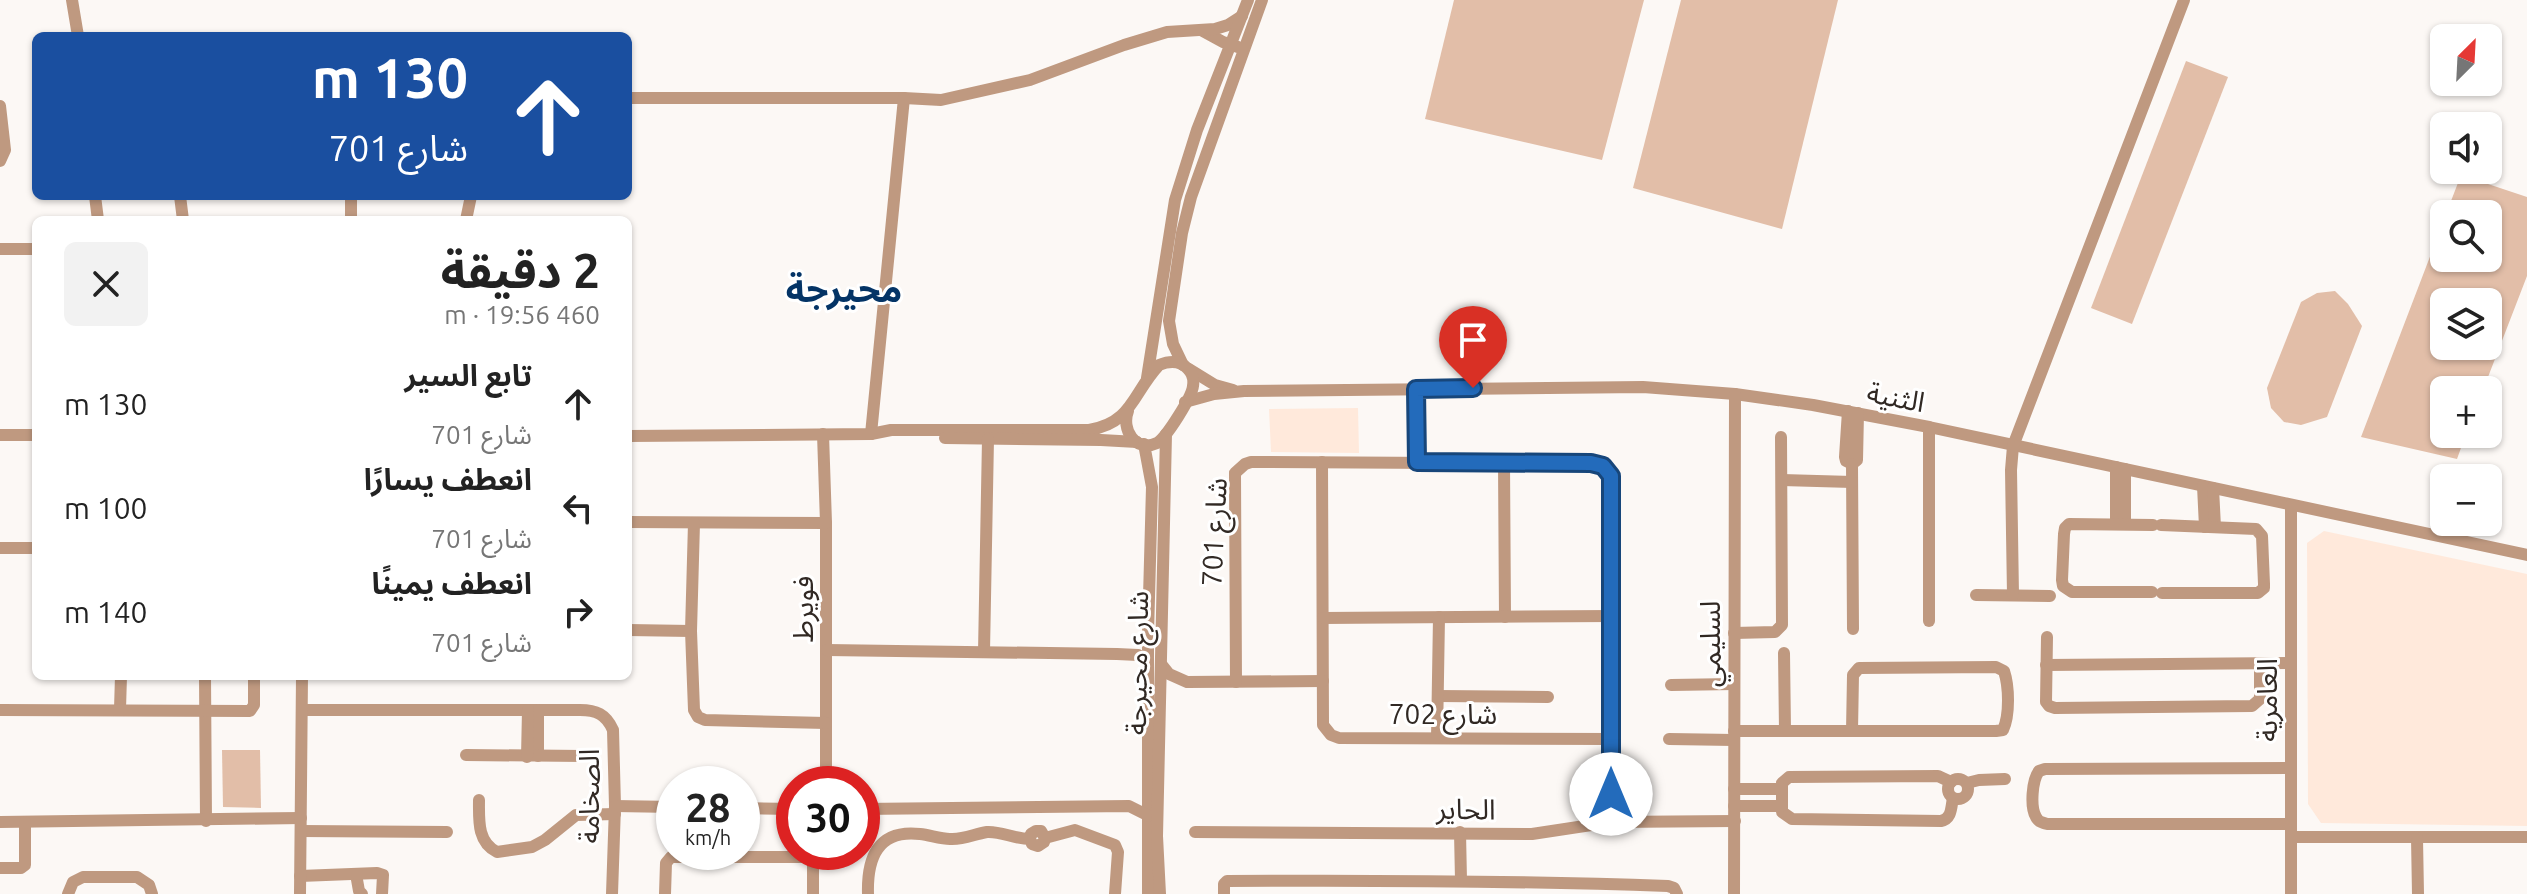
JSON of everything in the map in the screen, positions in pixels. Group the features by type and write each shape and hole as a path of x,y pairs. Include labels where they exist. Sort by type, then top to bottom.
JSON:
{"street":[{"path":"72,0 77,32"},
{"path":"871,434 885,437 1157,443 1166,434 1193,385 1173,344 1169,321 1182,233 1248,0"},
{"path":"1145,384 1175,200 1197,130 1262,0"},
{"path":"2013,595 2013,446 2184,0"},
{"path":"632,98 941,100 1030,80 1167,32 1215,29 1242,16"},
{"path":"1201,30 1237,47"},
{"path":"871,434 904,98"},
{"path":"0,106 5,150 1,160"},
{"path":"0,249 32,249"},
{"path":"632,436 871,434 891,430 1089,430 1106,426 1128,411 1159,365 1176,362 1186,367"},
{"name":"الثنية","path":"1186,367 1215,385 1244,391"},
{"name":"الثنية","path":"1185,402 1214,394 1244,391 1643,387 1735,394 1929,427 2527,555"},
{"path":"1416,389 1417,462"},
{"name":"لسليمي","path":"1734,894 1735,394"},
{"name":"شارع محيرجة","path":"1128,411 1127,432 1140,443 1152,487 1148,634 1160,704 1157,836 1160,894"},
{"path":"1853,412 1845,457 1852,464 1853,629"},
{"path":"1929,427 1929,621"},
{"name":"فويرط","path":"823,434 826,766"},
{"name":"شارع محيرجة","path":"1148,894 1149,787 1166,434"},
{"path":"0,435 32,435"},
{"path":"1734,633 1775,632 1782,625 1781,437"},
{"path":"984,652 988,439"},
{"name":"شارع 701","path":"1236,682 1235,473 1251,462 1591,463 1603,466 1612,481 1613,616"},
{"name":"شارع 702","path":"1322,462 1323,725 1331,735 1339,738 1612,739"},
{"path":"1504,463 1505,617"},
{"path":"2120,468 2120,524"},
{"path":"1782,480 1852,482"},
{"path":"2208,487 2210,527"},
{"name":"العامرية","path":"2291,505 2291,894"},
{"path":"632,522 826,523"},
{"path":"2075,522 2120,524 2256,529 2262,536 2264,584 2261,591 2072,592 2063,586 2065,528 2075,522"},
{"path":"694,523 691,631 694,710 698,717 705,720 826,723"},
{"path":"0,548 32,548"},
{"path":"1976,595 2050,596"},
{"path":"1323,618 1613,616 1611,822"},
{"path":"1437,738 1439,617"},
{"path":"632,630 691,631"},
{"path":"1117,654 1142,642 1148,634"},
{"path":"2047,637 2046,702 2055,708 2252,706 2260,699 2260,664"},
{"path":"827,650 1138,655 1187,682"},
{"path":"1784,653 1785,731"},
{"path":"2046,665 2291,663"},
{"path":"1669,739 1785,731 1852,731 2003,730 2006,722 2004,671 1996,667 1859,668 1853,675 1852,731"},
{"path":"120,709 121,680"},
{"path":"205,680 206,821"},
{"path":"0,710 251,710 254,705 254,680"},
{"path":"300,894 302,680"},
{"path":"1160,704 1169,689 1187,682 1323,681"},
{"path":"1671,685 1734,684"},
{"path":"1438,696 1548,697"},
{"name":"الصخامة","path":"302,710 592,710 600,713 613,730 615,810 612,894"},
{"path":"532,756 533,710"},
{"path":"466,755 583,756"},
{"path":"2291,768 2045,769 2034,777 2034,814 2039,821 2047,824 2417,838 2527,837"},
{"path":"1951,782 1948,792 1953,798 1960,800 1966,796 1969,790 1967,783 1961,779 1951,782 1938,776 1789,777 1783,780 1782,806 1784,816 1792,819 1936,822 1946,820 1950,815 1953,798"},
{"path":"1967,783 2005,779"},
{"path":"1129,806 1142,797 1149,787"},
{"path":"1734,789 1782,789"},
{"path":"479,800 481,834 487,846 497,852 532,847 576,815 656,808"},
{"path":"880,809 1129,806 1149,816"},
{"path":"1734,806 1782,806"},
{"path":"908,809 909,834"},
{"path":"0,822 206,821 447,832"},
{"name":"الحاير","path":"1195,832 1532,834 1611,822 1735,821"},
{"path":"0,868 21,868 25,865 25,822"},
{"path":"868,894 868,869 875,852 890,838 909,834 962,839 991,832 1013,839 1030,839 1032,844 1038,846 1043,844 1045,838 1075,830 1115,845 1118,852 1115,894"},
{"path":"1460,832 1461,880"},
{"path":"2417,838 2418,894"},
{"path":"665,894 666,863 671,857 776,857"},
{"path":"813,870 813,894"},
{"path":"300,876 377,873 383,875 382,894"},
{"path":"356,874 362,894"},
{"path":"68,894 73,882 83,877 137,877 149,885 152,894"},
{"path":"1224,894 1227,881 1321,887 1426,888 1461,880 1505,887 1668,886 1674,888 1677,894"}],"shaded area":[{"path":"1454,0 1644,0 1602,160 1425,119"},
{"path":"1681,0 1838,0 1782,229 1633,188"},
{"path":"2186,61 2228,77 2132,324 2091,308"},
{"path":"2458,184 2488,184 2527,197 2527,276 2502,341 2502,288 2430,288 2430,360 2495,360 2488,376 2430,376 2430,448 2461,448 2457,459 2361,437 2430,257 2430,272 2502,272 2502,200 2451,200"},
{"path":"2335,291 2362,326 2327,417 2301,425 2284,422 2271,408 2267,388 2301,302 2317,293"},
{"path":"1358,408 1359,453 1271,452 1269,409"},
{"path":"2324,531 2527,574 2527,826 2321,823 2308,804 2307,543"},
{"path":"222,750 260,750 261,808 223,807"}],"district":[{"name":"محيرجة","path":"844,289"}],"route":[{"path":"1473,388 1416,389 1417,462 1591,463 1603,466 1611,476 1611,794"}]}
